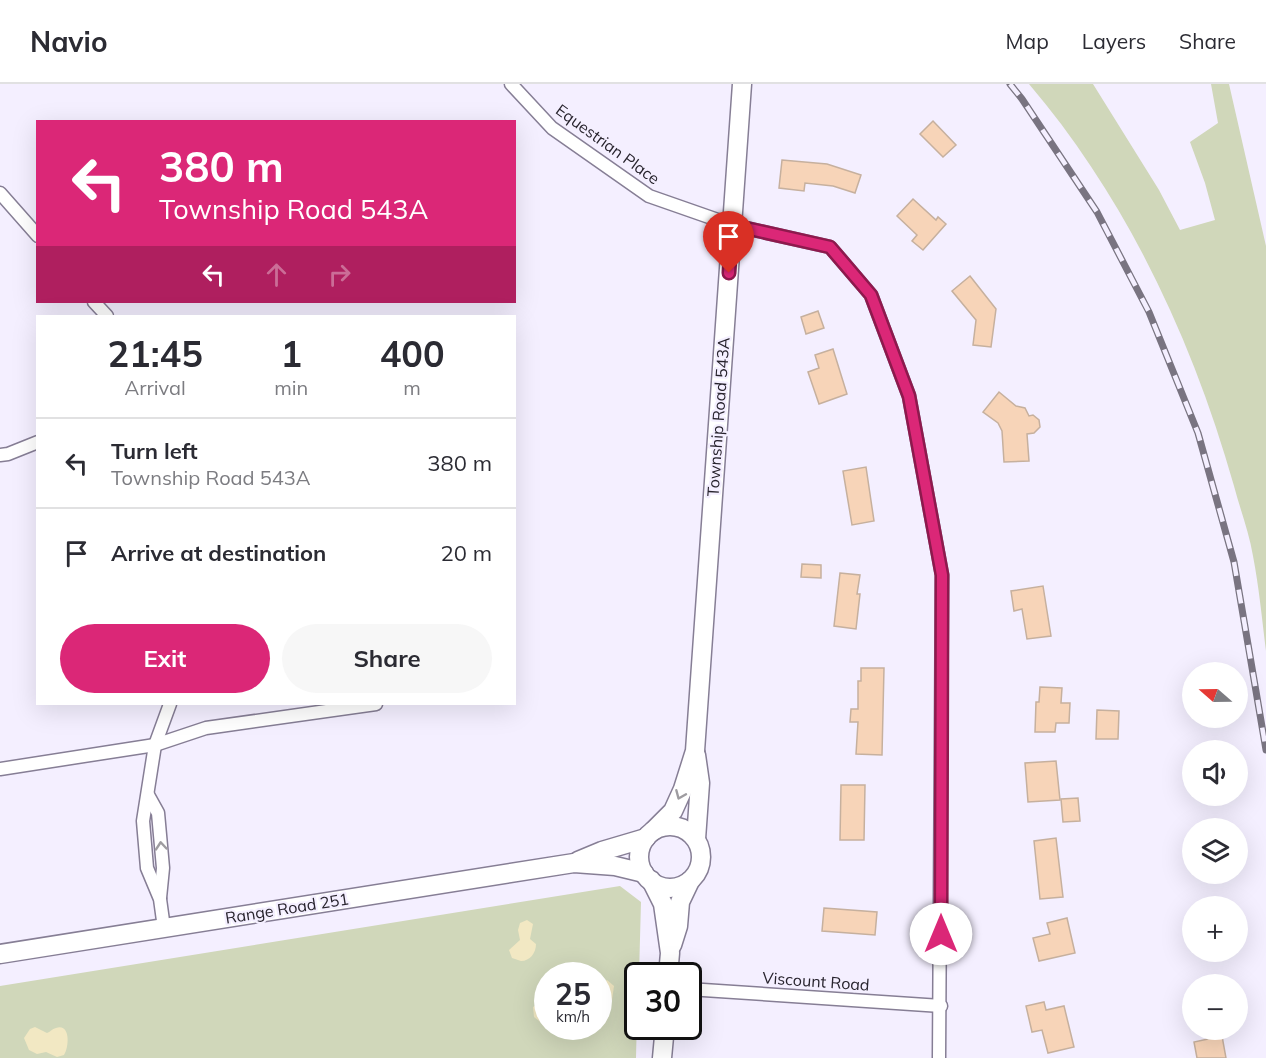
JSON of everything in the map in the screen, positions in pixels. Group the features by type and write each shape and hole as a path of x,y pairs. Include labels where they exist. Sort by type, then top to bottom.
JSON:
{"main road":[{"name":"Township Road 543A","path":"696,839 700,783 695,751 742,84"},
{"name":"Township Road 543A","path":"650,834 673,811 683,789 695,751"},
{"path":"669,962 678,926 680,902 696,874 702,857 696,839 690,832 672,826 662,827 650,834 640,855 647,877 663,904 670,953"},
{"name":"Range Road 251","path":"574,863 650,834"},
{"name":"Range Road 251","path":"0,954 574,863 615,866 647,877"},
{"path":"647,877 660,886 670,888 690,881"},
{"path":"662,1058 664,1040"}],"street":[{"name":"Equestrian Place","path":"511,84 552,128 649,196 732,225"},
{"path":"0,193 36,234"},
{"path":"732,225 830,247 871,295 909,396 942,575 939,1058"},
{"path":"95,303 106,315"},
{"path":"0,456 36,443"},
{"path":"164,927 160,899 163,868 158,813 148,795 155,745 170,705"},
{"path":"0,769 155,745 206,728 369,705"},
{"name":"Viscount Road","path":"702,990 941,1006"}],"green space":[{"path":"1029,84 1093,84 1159,190 1180,230 1215,220 1190,142 1218,123 1211,84 1229,84 1266,246 1266,651 1257,579 1247,529 1217,432 1177,325 1153,274 1097,175"},
{"path":"620,886 641,902 639,962 624,962 624,1040 636,1040 636,1058 0,1058 0,986"}],"sand":[{"path":"527,920 533,924 530,939 536,947 530,958 521,961 512,958 509,950 520,940 518,930 520,923"},
{"path":"35,1027 47,1033 56,1028 64,1029 68,1042 64,1055 57,1057 46,1052 37,1054 29,1050 24,1038 30,1029"}],"building":[{"path":"933,121 956,145 943,157 920,134"},
{"path":"782,160 827,164 861,175 855,193 833,186 805,183 804,191 779,188"},
{"path":"913,199 936,220 938,217 946,224 923,250 912,241 917,235 897,216"},
{"path":"970,276 996,309 991,347 973,345 976,320 952,291"},
{"path":"818,311 824,328 806,334 801,317"},
{"path":"833,349 847,394 819,404 808,372 819,368 815,355"},
{"path":"999,392 1016,406 1025,408 1029,416 1033,415 1039,420 1040,427 1034,433 1027,434 1029,461 1004,462 1002,431 998,423 983,412"},
{"path":"866,467 874,521 852,525 843,471"},
{"path":"802,564 821,565 821,578 801,577"},
{"path":"840,573 860,575 856,629 834,626"},
{"path":"1043,586 1051,636 1027,639 1022,609 1014,611 1011,591"},
{"path":"861,668 884,668 882,755 856,754 858,722 850,722 851,709 858,709 858,681 861,681"},
{"path":"1040,687 1062,688 1061,703 1070,703 1069,723 1056,723 1055,732 1035,732 1036,702 1039,702"},
{"path":"1097,710 1119,711 1118,739 1096,739"},
{"path":"1056,761 1060,800 1028,802 1025,763"},
{"path":"841,785 865,785 864,840 840,840"},
{"path":"1078,798 1080,821 1063,822 1061,799"},
{"path":"1056,838 1063,897 1040,899 1034,841"},
{"path":"824,908 877,912 875,935 822,931"},
{"path":"1067,918 1075,953 1039,961 1033,938 1050,934 1047,923"},
{"path":"1044,1002 1046,1010 1064,1006 1074,1047 1048,1053 1042,1030 1032,1032 1026,1006"},
{"path":"1223,1040 1226,1058 1197,1058 1194,1042"}],"railway":[{"path":"1010,84 1097,212 1149,312 1198,433 1234,562 1266,750"}],"route":[{"path":"729,273 732,225 830,247 871,295 909,396 942,575 941,934"}]}
